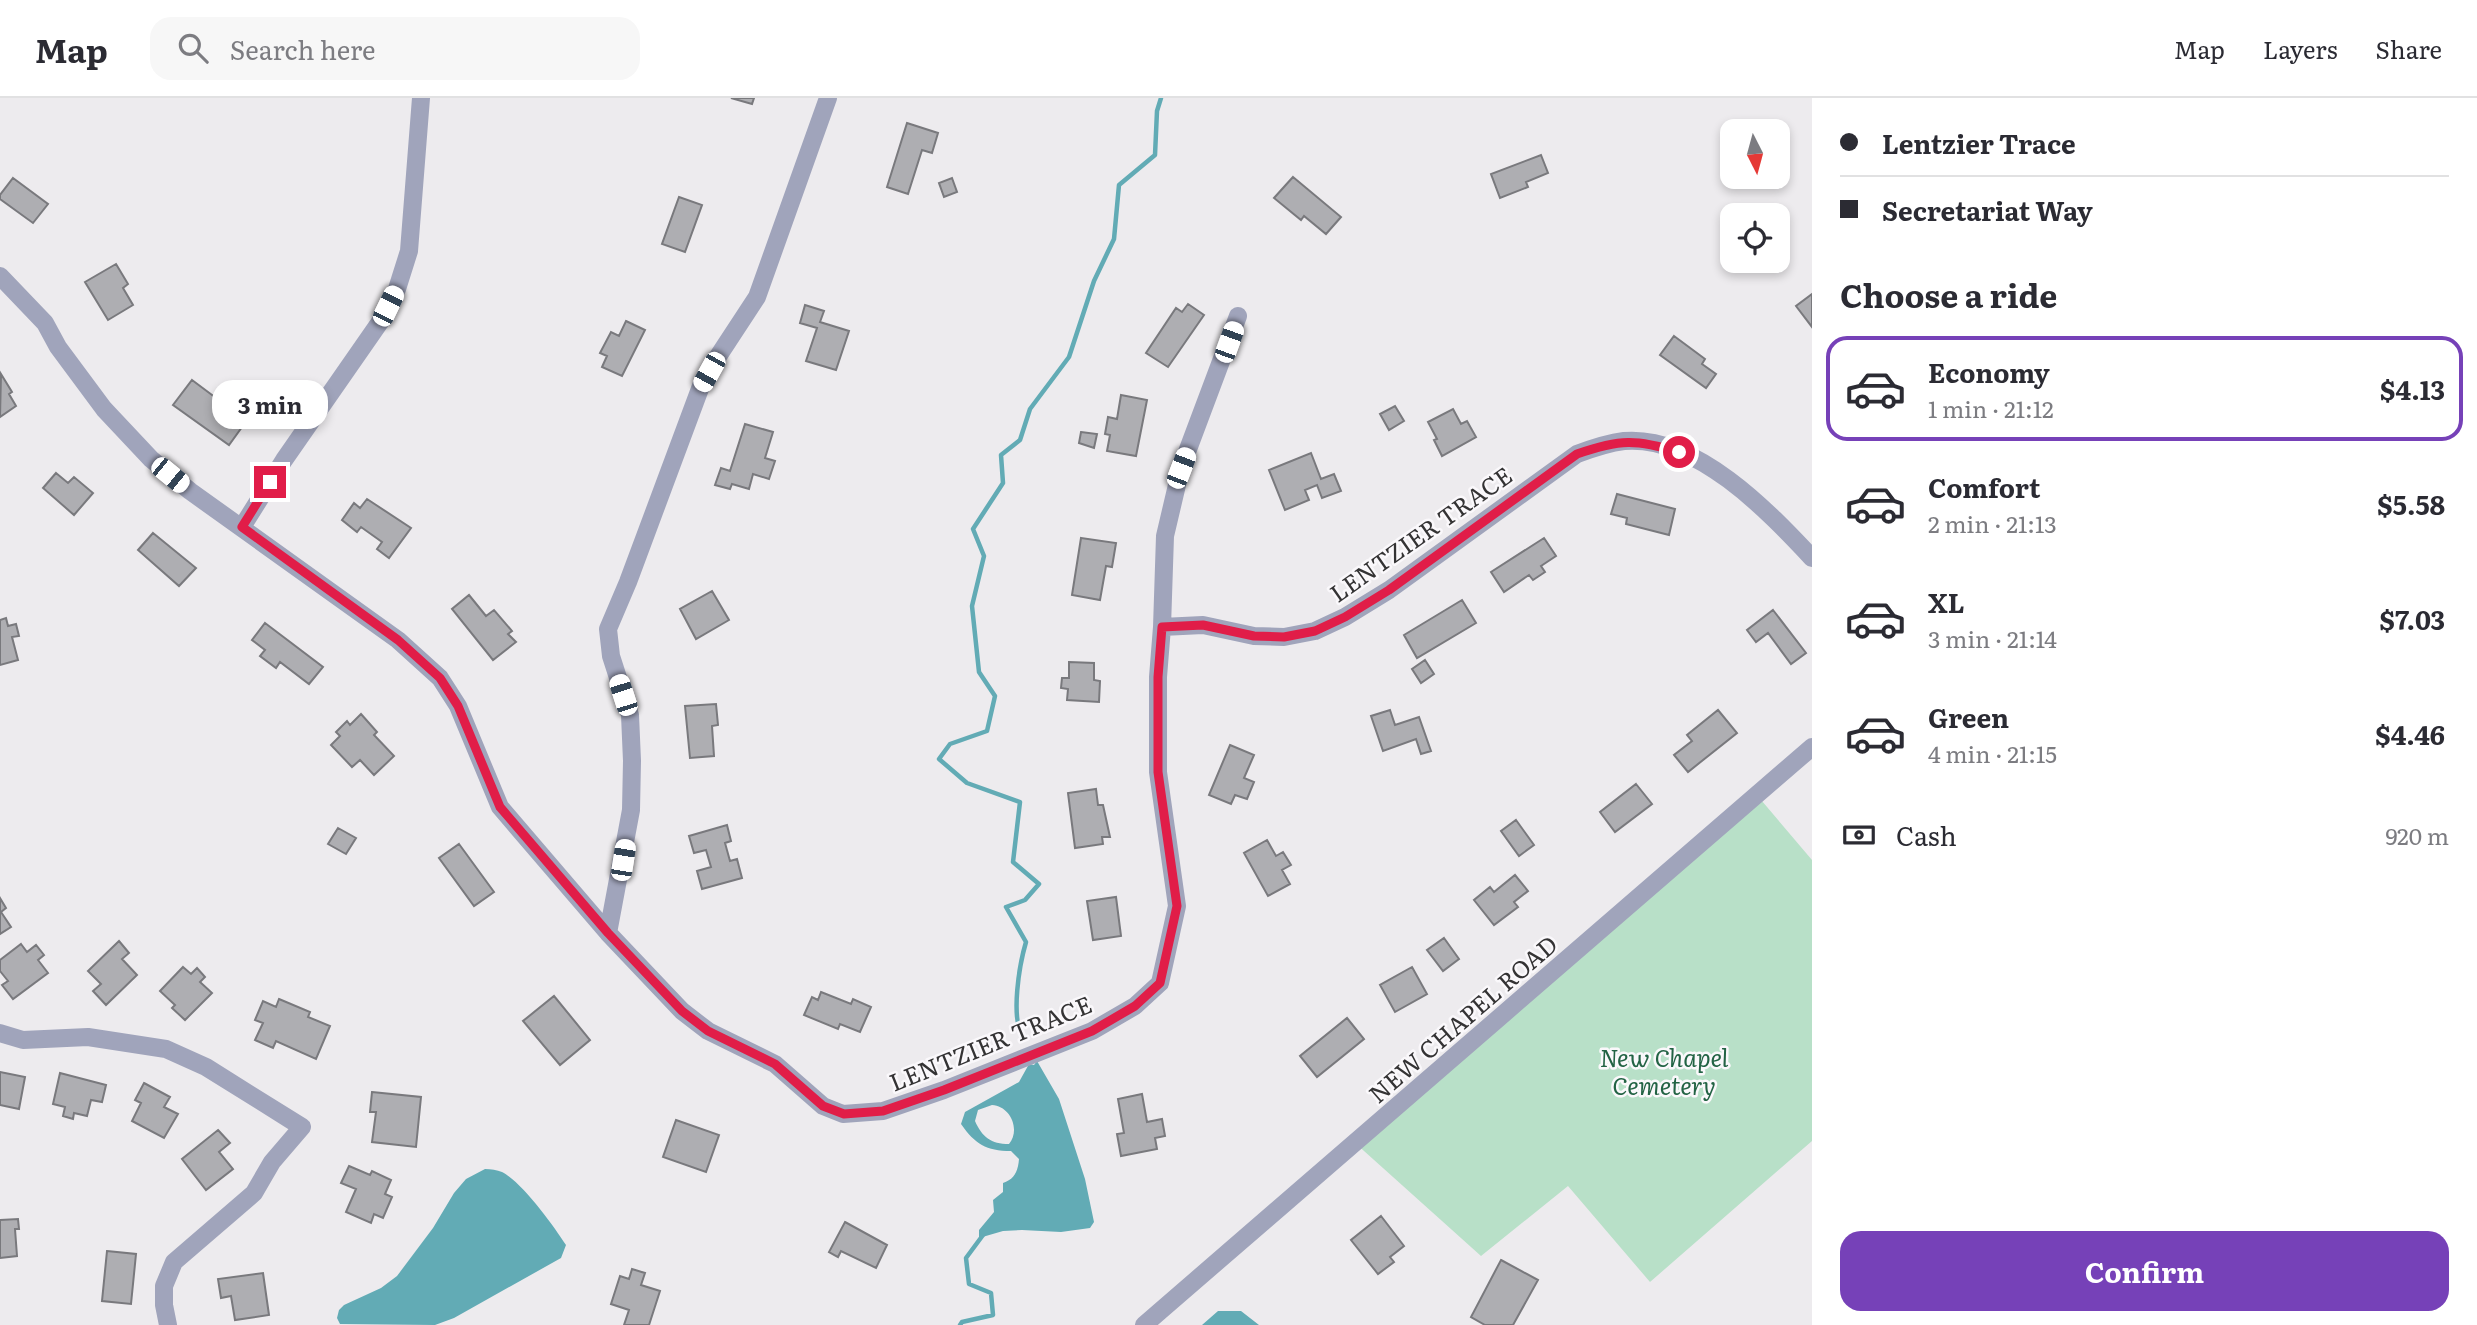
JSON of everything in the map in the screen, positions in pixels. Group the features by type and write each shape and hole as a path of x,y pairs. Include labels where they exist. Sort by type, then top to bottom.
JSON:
{"street":[{"path":"242,527 284,460 380,322 397,289 409,251 421,98"},
{"path":"608,933 631,810 632,761 630,715 611,656 608,629 701,386 757,298 828,98"},
{"name":"LENTZIER TRACE","path":"0,276 45,323 64,356 104,409 151,459 190,491 398,640 440,678 458,706 500,807 608,933 682,1011 708,1031 775,1064 823,1106 844,1114 883,1111 944,1090 1092,1031 1135,1006 1160,983 1177,906 1158,772 1158,677 1162,627 1203,625 1254,636 1284,637 1315,631 1345,617 1389,590 1577,454 1604,444 1627,441 1653,444 1679,452 1714,470 1766,509 1812,558"},
{"path":"1162,627 1165,536 1178,482 1238,316"},
{"name":"NEW CHAPEL ROAD","path":"1144,1325 1812,747"},
{"path":"0,1033 23,1040 88,1037 166,1049 206,1067 302,1126 272,1162 254,1193 174,1262 164,1286 168,1325"}],"green space":[{"name":"New Chapel Cemetery","path":"1756,794 1812,860 1812,1141 1650,1282 1568,1186 1481,1256 1354,1142"}],"water":[{"path":"1037,1061 1059,1099 1085,1179 1094,1222 1090,1228 1061,1232 1003,1231 979,1238 979,1230 994,1212 993,1200 1003,1192 1003,1183 1015,1174 1019,1159 1011,1151 995,1150 982,1145 971,1137 961,1124 965,1112 1019,1082 1029,1064 1034,1065","holes":["992,1105 1004,1109 1014,1125 1009,1144 997,1143 988,1138 975,1121 978,1110"]},
{"path":"485,1169 500,1171 510,1177 537,1205 566,1245 561,1258 454,1318 435,1325 340,1324 337,1318 339,1310 344,1305 381,1288 397,1276 433,1228 454,1193 466,1179"},
{"path":"1218,1311 1241,1311 1259,1325 1202,1325"}],"building":[{"path":"731,98 754,98 752,104"},
{"path":"907,123 938,133 932,153 922,150 908,194 887,187"},
{"path":"1541,155 1548,173 1526,182 1528,187 1500,198 1491,174"},
{"path":"1293,177 1341,217 1326,234 1304,216 1301,220 1274,198"},
{"path":"13,178 48,204 33,223 0,199 0,195"},
{"path":"952,178 957,192 944,197 939,183"},
{"path":"679,197 702,205 685,252 662,244"},
{"path":"116,264 128,284 123,288 133,305 108,320 85,282"},
{"path":"1812,294 1812,327 1796,306"},
{"path":"1188,304 1204,315 1168,367 1146,353 1176,308 1182,312"},
{"path":"805,305 824,311 820,322 849,331 836,370 806,361 817,328 800,323"},
{"path":"626,321 645,330 622,376 602,367 607,356 600,353 611,332 619,336"},
{"path":"1674,336 1705,359 1702,364 1716,374 1706,388 1660,355"},
{"path":"1,374 12,392 9,394 16,406 0,417"},
{"path":"192,380 228,407 223,414 242,427 229,445 173,405"},
{"path":"1121,395 1147,400 1136,456 1107,451 1110,435 1105,434 1108,417 1117,419"},
{"path":"1395,406 1404,421 1389,430 1380,414"},
{"path":"1453,409 1461,424 1467,421 1476,437 1442,456 1428,422"},
{"path":"745,424 773,432 765,458 775,461 769,479 753,474 749,489 732,484 730,489 715,485 721,468 730,471"},
{"path":"1081,432 1097,434 1094,448 1079,443"},
{"path":"1311,453 1321,479 1334,474 1341,491 1322,498 1317,485 1305,490 1309,500 1285,510 1269,470"},
{"path":"56,473 68,483 74,477 93,493 74,515 43,488"},
{"path":"1617,494 1675,509 1669,535 1626,524 1627,518 1611,514"},
{"path":"367,499 411,528 389,558 377,549 382,542 361,527 357,532 342,520 354,503 360,508"},
{"path":"153,533 196,568 179,586 138,550"},
{"path":"1081,538 1116,543 1112,567 1106,566 1100,600 1072,595"},
{"path":"1544,538 1556,556 1541,566 1545,572 1533,580 1529,575 1504,592 1491,572"},
{"path":"712,591 729,620 696,639 680,609"},
{"path":"469,595 486,616 494,610 512,631 508,634 516,642 493,660 452,609"},
{"path":"1462,600 1476,623 1417,658 1404,635"},
{"path":"1773,610 1806,653 1791,664 1768,633 1756,642 1747,630"},
{"path":"6,618 8,626 16,624 19,636 12,637 18,660 0,665 0,620"},
{"path":"265,623 323,667 309,684 280,662 276,668 260,656 265,650 252,640"},
{"path":"1425,660 1434,674 1421,683 1412,669"},
{"path":"1069,662 1094,663 1094,680 1100,681 1099,702 1067,700 1068,689 1061,688 1062,678 1069,678"},
{"path":"716,704 718,725 712,726 714,756 690,758 685,706"},
{"path":"1390,710 1395,725 1419,717 1431,751 1421,754 1416,739 1383,751 1371,716"},
{"path":"1718,710 1737,733 1688,772 1674,755 1692,741 1687,735"},
{"path":"361,714 377,732 374,735 394,756 374,775 360,760 352,767 331,745 340,736 336,732 347,721 350,725"},
{"path":"1230,745 1254,755 1244,778 1254,782 1247,799 1235,795 1231,804 1209,795"},
{"path":"1636,784 1652,804 1615,832 1600,812"},
{"path":"1096,789 1098,805 1103,805 1110,837 1102,837 1103,844 1075,848 1068,793"},
{"path":"1516,820 1534,845 1519,856 1501,831"},
{"path":"727,825 731,841 725,843 730,861 737,859 742,878 702,889 697,871 711,867 706,850 694,853 689,836"},
{"path":"338,828 356,838 346,854 328,844"},
{"path":"1267,840 1276,856 1283,852 1291,865 1282,870 1290,884 1268,896 1244,853"},
{"path":"459,844 494,892 474,906 439,858"},
{"path":"1515,875 1528,891 1514,902 1518,907 1494,925 1474,900 1490,887 1494,892"},
{"path":"1116,897 1121,936 1093,940 1087,901"},
{"path":"0,898 6,908 1,912 11,927 0,934"},
{"path":"1444,938 1459,959 1443,971 1427,950"},
{"path":"119,941 129,953 122,959 137,975 106,1005 93,991 101,984 88,971"},
{"path":"21,944 27,952 36,945 44,955 38,960 48,973 13,999 2,985 8,981 0,971 0,960"},
{"path":"183,967 191,974 197,968 205,977 200,982 212,993 185,1020 172,1008 175,1005 160,991"},
{"path":"1412,967 1427,994 1395,1012 1380,985"},
{"path":"821,992 851,1004 853,999 871,1007 860,1032 840,1024 838,1029 804,1015 812,997 818,1000"},
{"path":"554,996 590,1040 560,1065 523,1021"},
{"path":"279,999 310,1012 308,1017 330,1026 316,1059 276,1041 273,1048 255,1040 263,1023 255,1020 263,1001 276,1007"},
{"path":"1347,1018 1364,1039 1317,1077 1300,1056"},
{"path":"0,1072 25,1077 19,1109 0,1105"},
{"path":"60,1073 106,1085 102,1102 91,1100 87,1116 74,1113 73,1119 63,1116 65,1107 53,1104"},
{"path":"144,1083 170,1097 164,1107 178,1114 164,1138 132,1121 141,1103 135,1100"},
{"path":"372,1092 421,1097 416,1147 372,1142 376,1112 370,1112"},
{"path":"1142,1094 1147,1122 1162,1119 1165,1136 1155,1138 1157,1149 1121,1156 1117,1134 1124,1133 1118,1099"},
{"path":"676,1120 719,1135 706,1172 663,1157"},
{"path":"218,1130 230,1143 219,1152 233,1169 206,1190 182,1159"},
{"path":"349,1166 370,1175 372,1171 391,1180 385,1194 392,1197 383,1218 374,1214 371,1223 346,1212 356,1189 341,1183"},
{"path":"1381,1216 1404,1246 1390,1257 1394,1262 1378,1274 1351,1240"},
{"path":"18,1219 19,1229 15,1229 17,1256 0,1258 0,1220"},
{"path":"845,1222 887,1245 876,1268 841,1251 838,1257 829,1252"},
{"path":"107,1251 136,1254 131,1304 102,1301"},
{"path":"1501,1260 1538,1280 1513,1325 1485,1325 1471,1317"},
{"path":"632,1269 645,1273 641,1285 660,1291 649,1325 624,1325 629,1310 611,1304 620,1276 629,1279"},
{"path":"263,1273 269,1315 235,1320 231,1296 221,1298 218,1279"}],"waterway":[{"path":"1022,1037 1017,1004 1026,942 1006,907 1025,900 1039,884 1013,862 1020,802 967,783 939,759 950,744 987,731 995,696 979,672 972,606 984,556 973,529 1003,483 1001,455 1020,440 1030,409 1069,357 1094,281 1114,239 1119,185 1155,155 1157,111 1161,98"},
{"path":"960,1325 962,1322 993,1315 991,1293 969,1284 966,1258 983,1235"}],"route":[{"path":"270,482 242,527 398,640 440,678 458,706 500,807 608,933 682,1011 708,1031 775,1064 823,1106 844,1114 883,1111 944,1090 1092,1031 1135,1006 1160,983 1177,906 1158,772 1158,677 1162,627 1203,625 1254,636 1284,637 1315,631 1345,617 1389,590 1577,454 1604,444 1627,441 1653,444 1679,452"}]}
